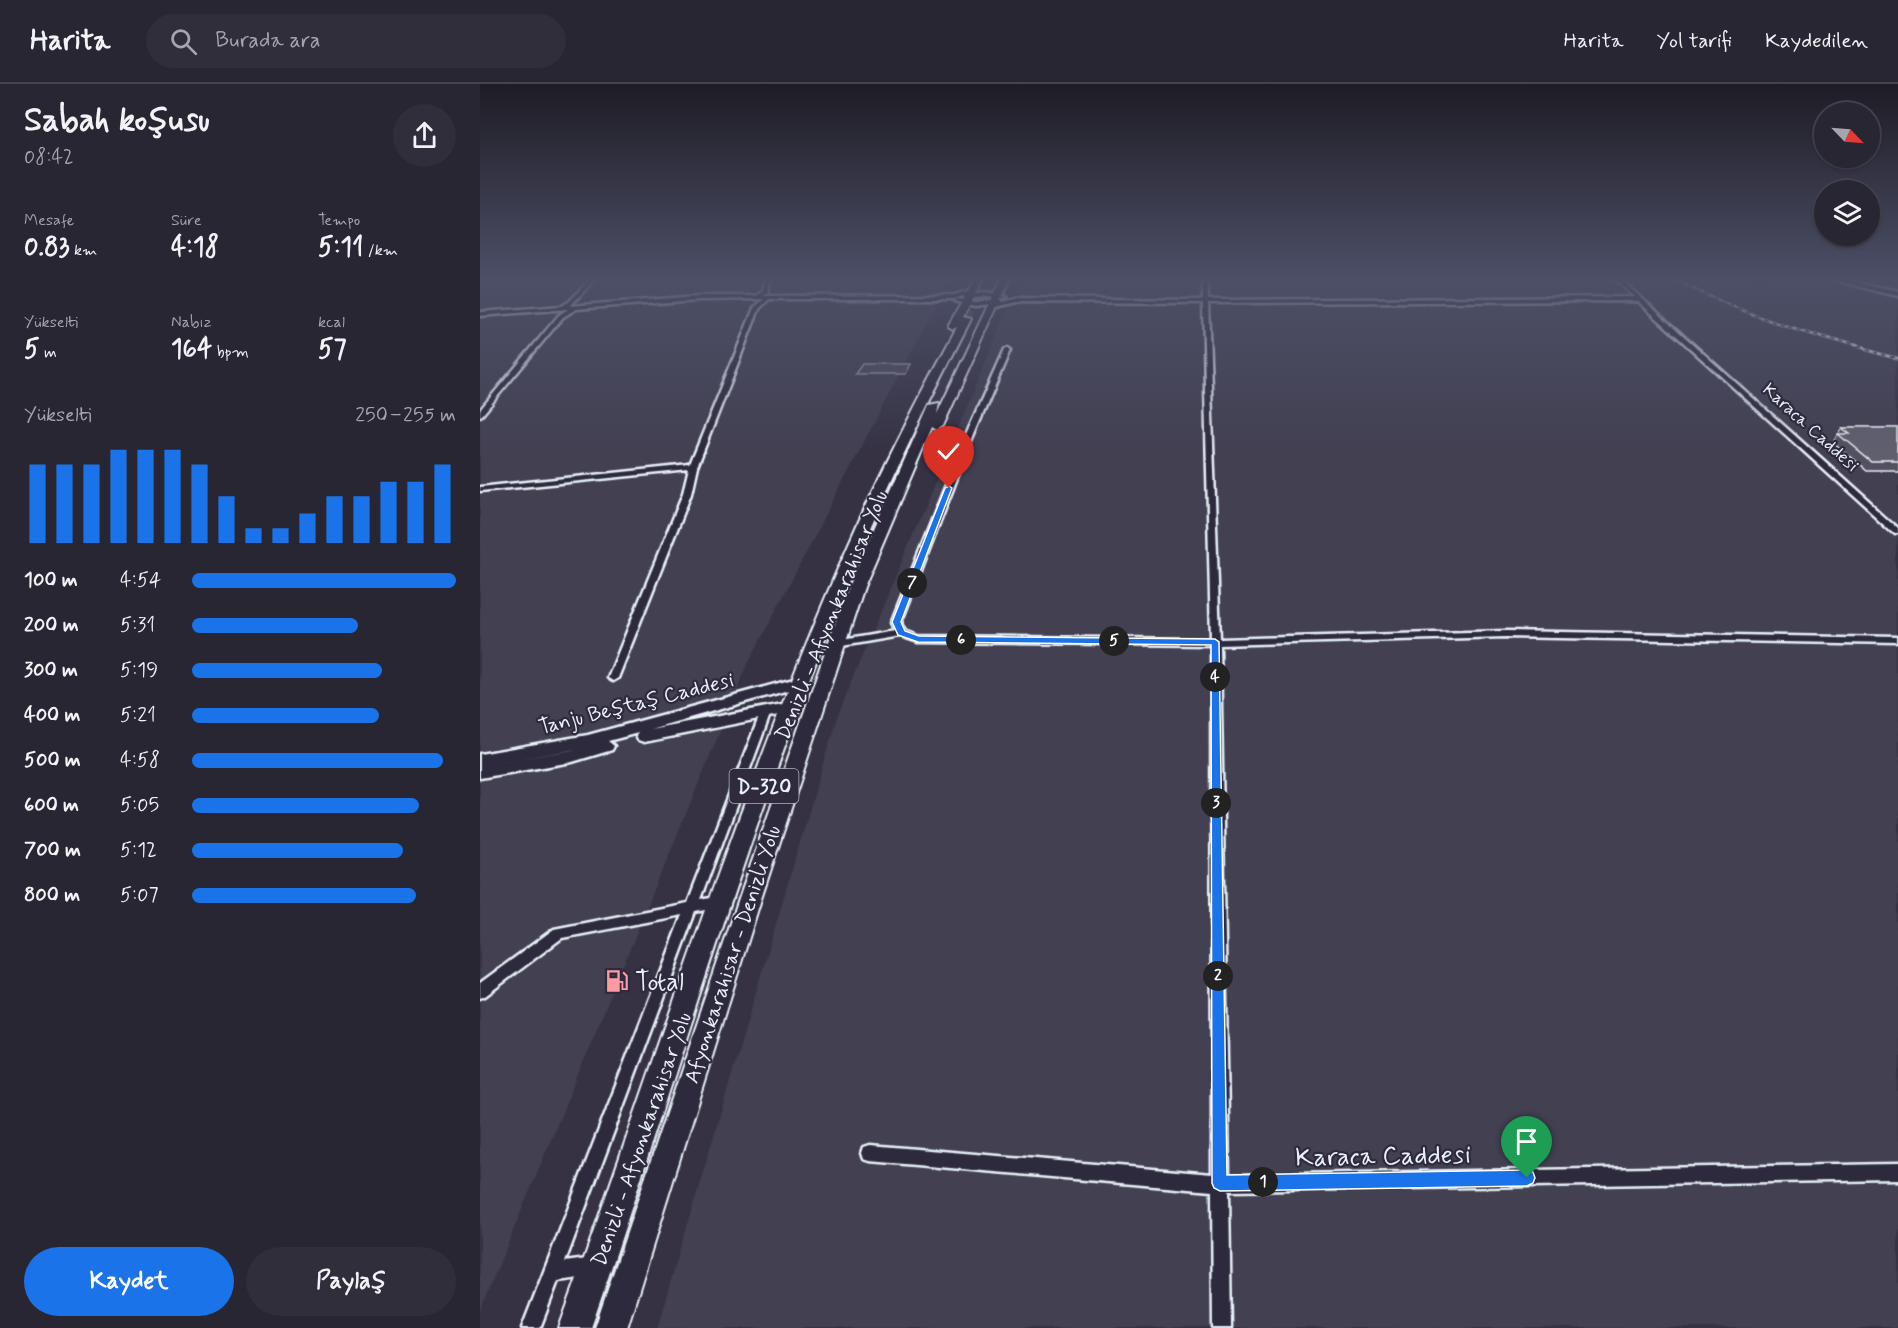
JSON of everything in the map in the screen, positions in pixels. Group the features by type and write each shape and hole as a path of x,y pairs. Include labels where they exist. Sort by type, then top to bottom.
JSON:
{"highway":[{"name":"Denizli - Afyonkarahisar Yolu","path":"575,1328 722,902 801,682 858,560 910,426 961,336"},
{"name":"Afyonkarahisar - Denizli Yolu","path":"611,1328 750,899 836,644 858,560"}],"street":[{"path":"480,414 542,336"},
{"path":"613,678 687,494 693,467 743,336"},
{"path":"1207,336 1215,642 1222,1328"},
{"name":"Karaca Caddesi","path":"1682,336 1898,532"},
{"path":"901,633 896,622 967,442 1007,350"},
{"path":"480,489 693,467"},
{"path":"836,644 901,633 918,639 1215,642 1506,634 1898,641"},
{"name":"Tanju Beştaş Caddesi","path":"480,760 588,741 801,682"},
{"name":"Tanju Beştaş Caddesi","path":"480,772 572,756 654,734 793,706"},
{"path":"531,1328 766,712"},
{"path":"480,991 559,933 722,902"},
{"name":"Karaca Caddesi","path":"870,1153 1220,1183 1898,1172"},
{"path":"552,1273 597,1267"}],"shaded area":[{"path":"480,336 919,336 748,664 480,1311"},
{"path":"997,336 1898,336 1898,1328 657,1328 838,713"},
{"path":"862,364 911,364 906,374 855,374"}],"building":[{"path":"1841,427 1898,427 1898,462 1873,462 1838,433 1849,433"}],"railway":[{"path":"1817,336 1898,358"}],"place":[{"name":"Total","path":"617,981"}],"route":[{"path":"949,488 896,622 901,633 918,639 1215,642 1220,1183 1527,1178"}]}
